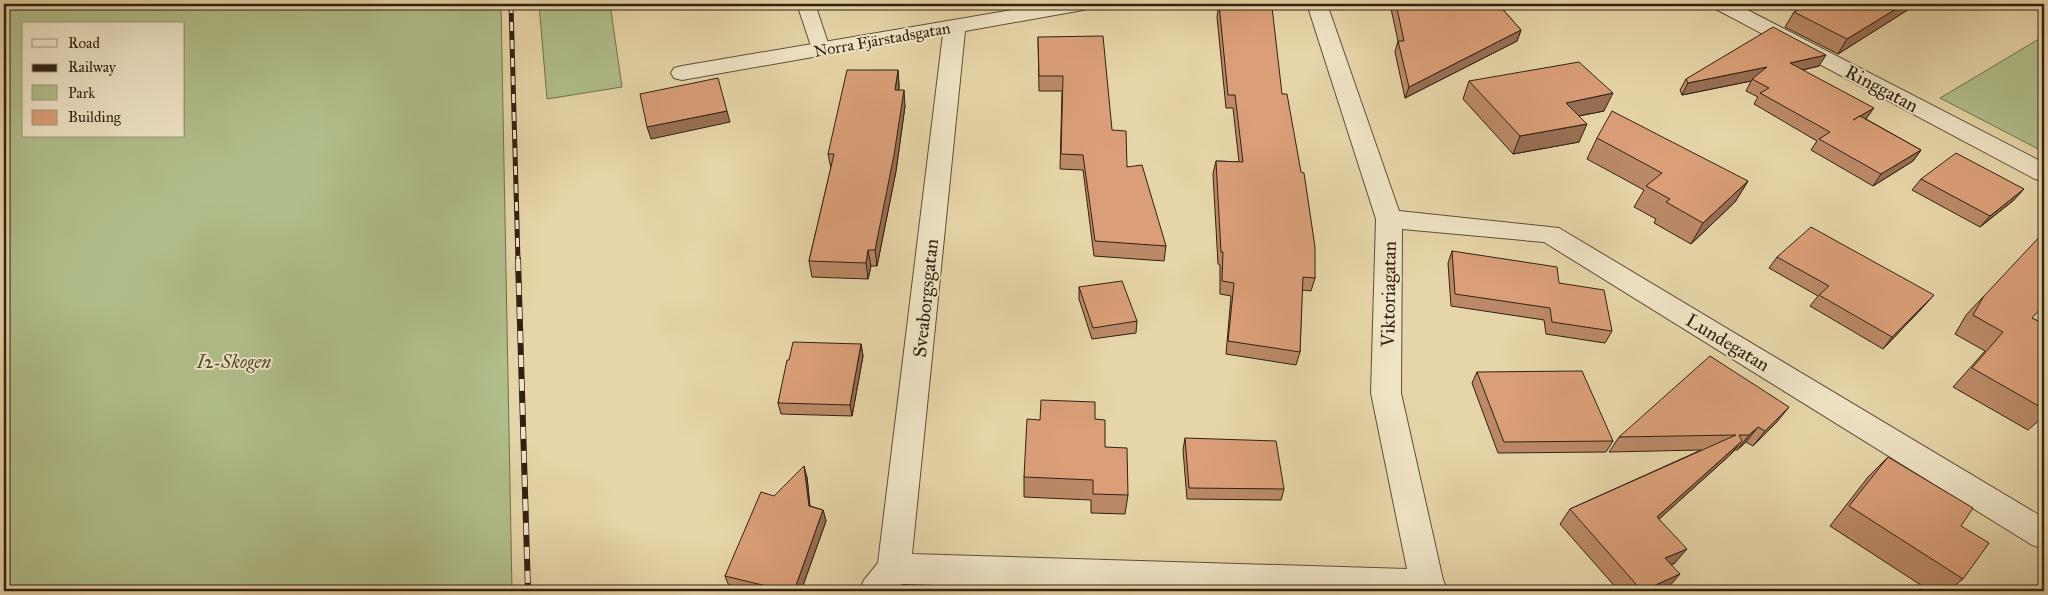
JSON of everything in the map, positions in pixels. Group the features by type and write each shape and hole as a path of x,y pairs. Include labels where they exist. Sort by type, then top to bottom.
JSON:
{"street":[{"name":"Norra Fjärstadsgatan","path":"682,73 1083,4"},
{"name":"Viktoriagatan","path":"1317,4 1389,219 1386,392 1429,588"},
{"name":"Ringgatan","path":"1720,4 2044,173"},
{"name":"Sveaborgsgatan","path":"886,580 955,26"},
{"name":"Lundegatan","path":"1389,219 1550,234 2044,535"},
{"path":"886,580 1429,588"}],"lane":[{"path":"806,4 821,49"}],"green space":[{"name":"I2-Skogen","path":"4,4 501,4 512,591 4,591"},
{"path":"539,4 610,4 622,87 547,99"},
{"path":"2044,36 2044,152 1940,98"}],"building":[{"path":"1219,4 1272,7 1282,94 1287,94 1301,172 1304,173 1315,247 1315,278 1303,277 1300,352 1228,341 1234,283 1222,281 1223,252 1221,252 1216,161 1243,162 1235,95 1228,95"},
{"path":"1396,4 1498,4 1521,30 1409,87 1398,41 1404,41"},
{"path":"1808,4 1904,4 1847,39 1794,12"},
{"path":"1773,27 1826,55 1790,63 1874,108 1860,116 1921,150 1881,174 1819,139 1830,132 1760,93 1769,88 1752,79 1767,67 1688,83 1686,79"},
{"path":"1103,36 1112,130 1126,131 1127,167 1142,165 1166,246 1095,241 1083,155 1061,154 1063,76 1039,76 1038,37"},
{"path":"1579,62 1613,93 1566,103 1587,124 1520,136 1469,81"},
{"path":"847,70 898,70 895,90 904,90 894,155 875,250 868,250 866,263 809,261 834,154 828,154"},
{"path":"718,78 727,111 647,127 640,94"},
{"path":"1612,111 1748,181 1703,223 1666,202 1670,199 1646,186 1662,173 1597,138"},
{"path":"1956,153 2024,189 1990,216 1921,179"},
{"path":"1811,227 1934,295 1892,337 1819,295 1829,286 1777,257"},
{"path":"2044,232 2044,305 2032,318 2044,324 2044,409 1972,368 2003,332 1973,315 1984,296"},
{"path":"1452,251 1557,267 1559,283 1604,290 1612,331 1552,322 1550,308 1455,294"},
{"path":"1122,281 1137,321 1093,328 1079,287"},
{"path":"793,342 861,344 850,405 778,403 787,360 789,360"},
{"path":"1710,356 1789,407 1765,431 1758,427 1749,435 1739,435 1742,441 1657,517 1687,549 1665,558 1680,574 1642,591 1570,509 1736,435 1619,437"},
{"path":"1582,371 1613,441 1504,442 1477,372"},
{"path":"1041,400 1095,402 1095,419 1105,420 1105,447 1127,448 1128,495 1093,494 1093,480 1024,477 1027,419 1040,420"},
{"path":"1185,438 1276,441 1284,489 1189,488"},
{"path":"1888,457 1973,508 1961,526 1989,543 1963,579 1849,506"},
{"path":"804,466 809,506 823,510 794,591 725,576 761,492 774,496"},
{"path":"1803,585 1812,591 1798,591"}],"railway":[{"path":"511,4 518,261"},
{"path":"518,259 528,591"}]}
